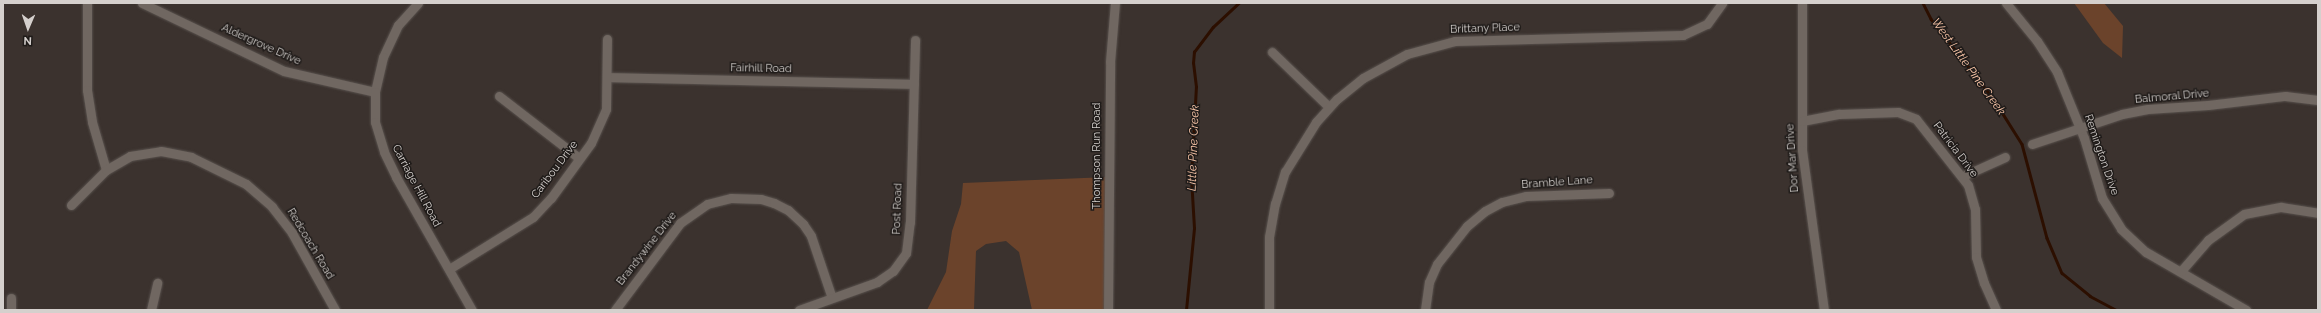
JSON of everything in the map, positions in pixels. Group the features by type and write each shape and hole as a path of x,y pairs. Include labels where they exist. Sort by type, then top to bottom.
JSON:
{"street":[{"path":"87,3 87,90 92,122 106,170"},
{"name":"Aldergrove Drive","path":"142,3 284,71 375,92"},
{"name":"Carriage Hill Road","path":"418,3 404,17 389,40 375,92 375,122 384,152 472,310"},
{"name":"Thompson Run Road","path":"1108,310 1110,54 1115,3"},
{"name":"Brittany Place","path":"1269,310 1269,237 1278,192 1293,156 1329,107 1344,92 1374,71 1398,58 1430,46 1462,40 1677,36 1701,28 1712,19 1722,3"},
{"name":"Dor Mar Drive","path":"1802,3 1802,120 1804,170 1824,310"},
{"name":"Remington Drive","path":"2006,3 2051,62 2080,128 2102,198 2114,220 2139,247 2246,310"},
{"name":"Caribou Drive","path":"449,269 533,217 551,198 597,134 603,118 608,77 607,39"},
{"name":"Post Road","path":"799,310 877,282 893,271 906,253 909,238 915,40"},
{"path":"1272,52 1329,107"},
{"name":"Fairhill Road","path":"608,77 914,84"},
{"path":"499,96 579,158"},
{"name":"Balmoral Drive","path":"2032,144 2080,128 2148,109 2208,106 2285,96 2318,100"},
{"name":"Patricia Drive","path":"1802,120 1848,113 1908,114 1916,120 1963,176 1973,202 1979,267 1996,310"},
{"name":"Redcoach Road","path":"72,205 106,170 136,154 169,152 191,157 246,184 272,207 287,225 335,310"},
{"path":"1963,176 2005,157"},
{"name":"Bramble Lane","path":"1425,310 1430,282 1437,264 1467,226 1485,211 1502,202 1526,196 1609,193"},
{"name":"Brandywine Drive","path":"615,310 680,223 707,204 731,198 761,199 774,203 788,210 803,224 813,241 832,298"},
{"path":"2181,271 2208,240 2244,214 2281,207 2318,213"},
{"path":"150,310 157,283"},
{"path":"11,298 11,310"}],"shaded area":[{"path":"2074,3 2104,3 2123,26 2122,58 2103,43"},
{"path":"1109,177 1108,310 1032,310 1019,252 1006,241 986,244 976,251 974,310 927,310 946,272 952,231 961,204 963,183"}],"waterway":[{"name":"Little Pine Creek","path":"1186,310 1194,228 1191,178 1196,87 1193,63 1194,52 1213,27 1239,3"},
{"name":"West Little Pine Creek","path":"1923,3 1931,19 1993,98 2022,144 2047,238 2062,273 2090,296 2116,310"}]}
